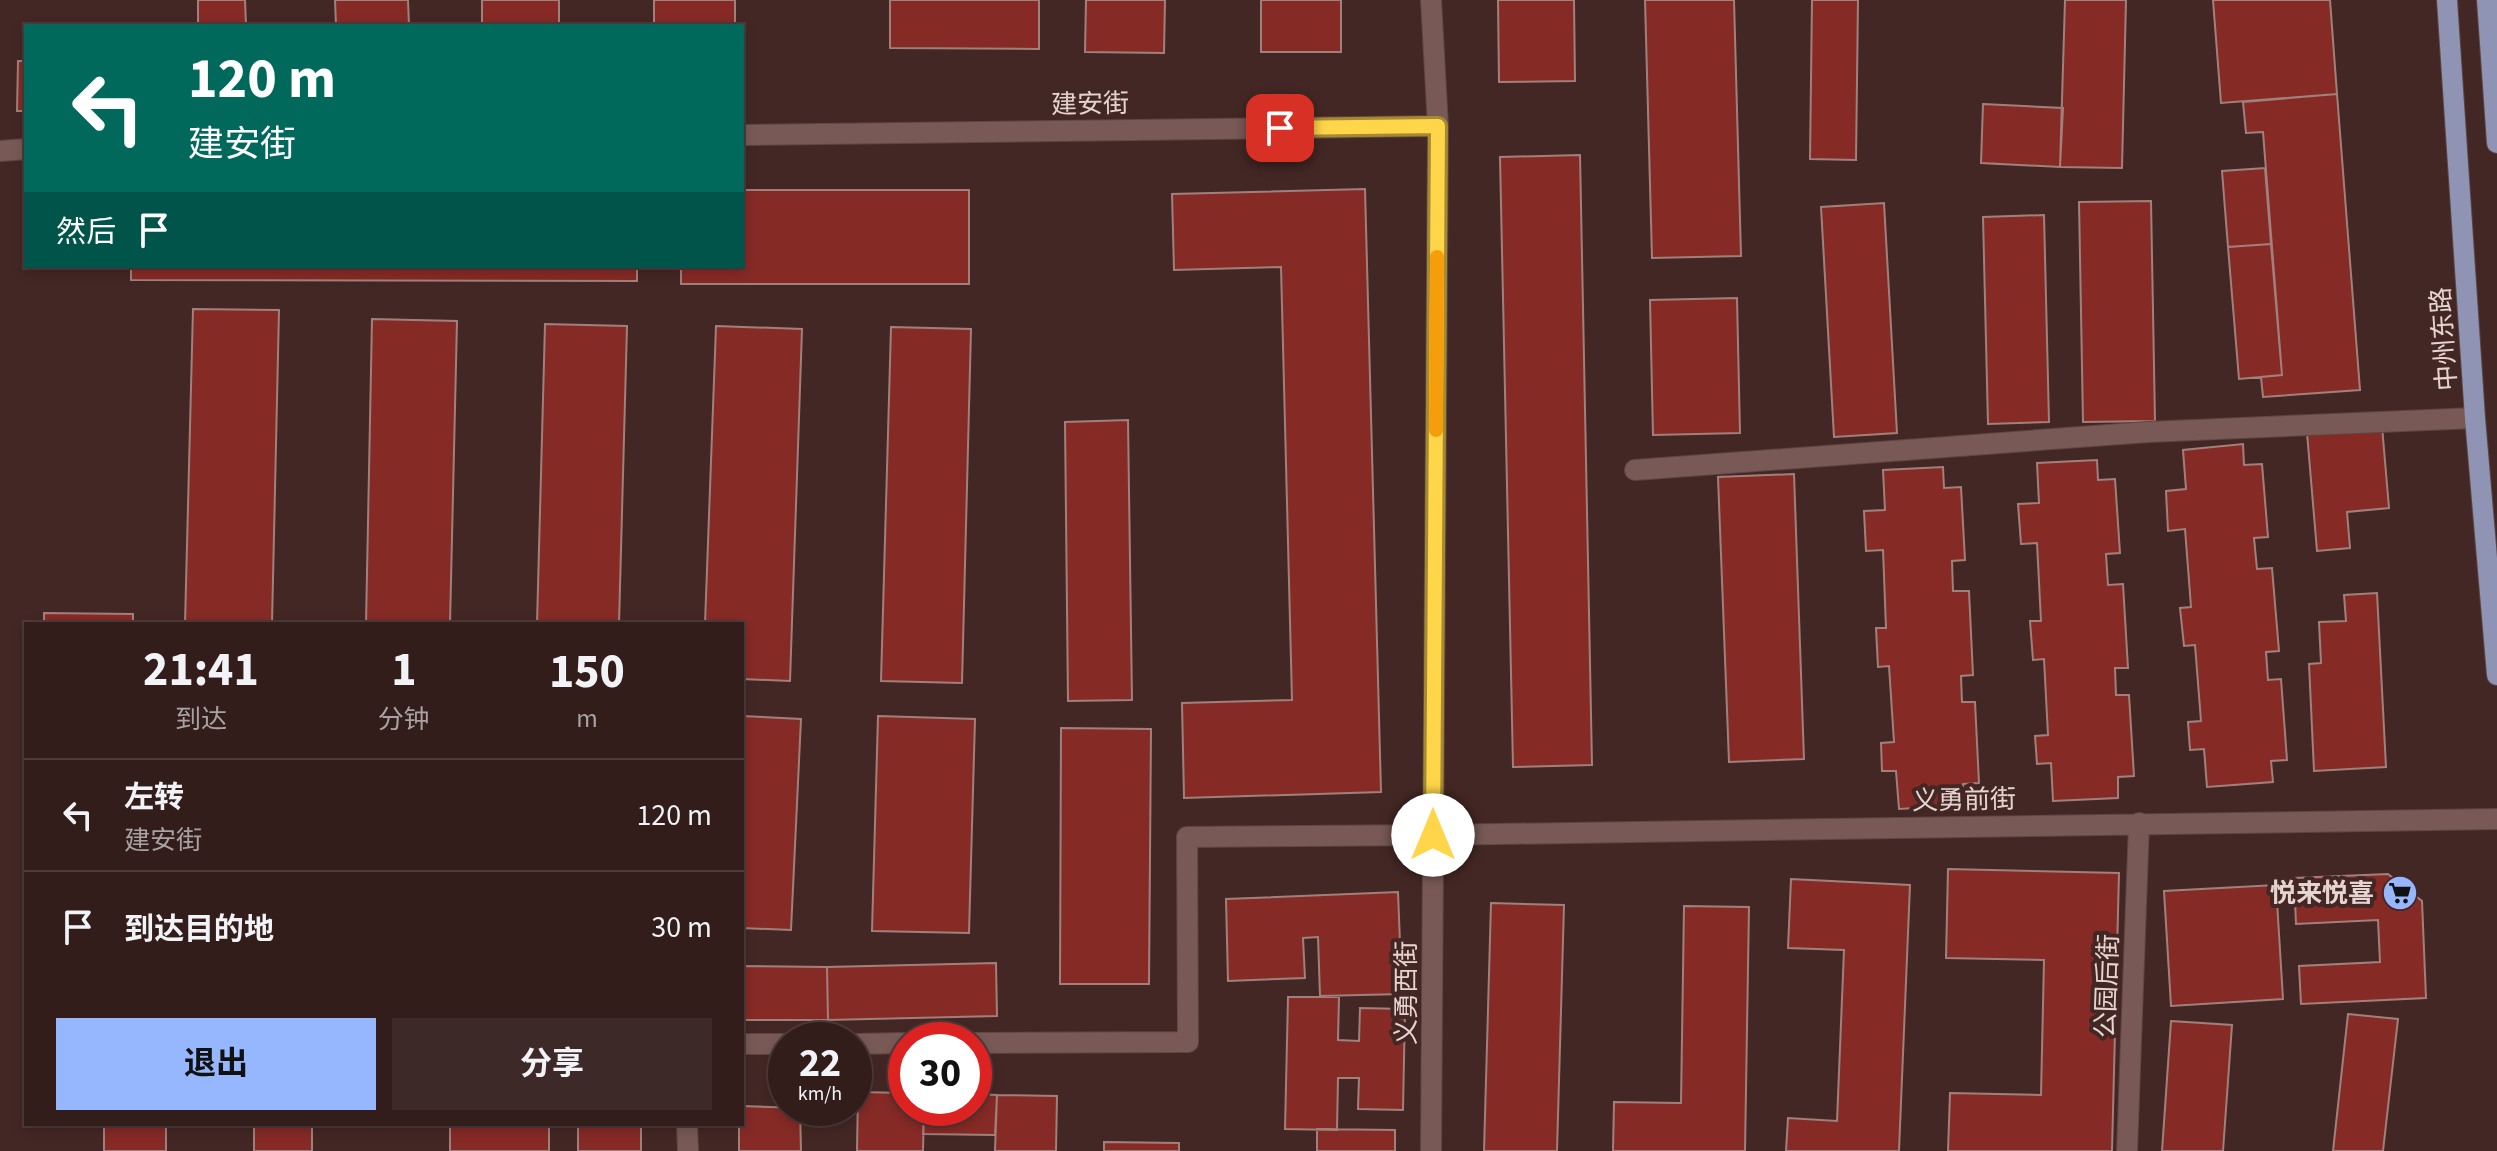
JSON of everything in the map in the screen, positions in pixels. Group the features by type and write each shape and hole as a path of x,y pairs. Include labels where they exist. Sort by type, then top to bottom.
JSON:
{"main road":[{"name":"中州东路","path":"2447,0 2475,418 2497,675"},
{"path":"2487,0 2497,143"}],"street":[{"name":"义勇西街","path":"1431,0 1438,126 1431,1151"},
{"name":"建安街","path":"744,135 1438,126"},
{"path":"0,151 24,149"},
{"path":"1635,470 2148,432 2475,418"},
{"name":"义勇前街","path":"992,1043 1188,1042 1187,837 2497,819"},
{"name":"公园后街","path":"2127,1151 2139,823"},
{"path":"744,1044 768,1044"},
{"path":"687,1126 688,1151"}],"building":[{"path":"198,0 245,0 246,24 198,24"},
{"path":"335,0 408,0 409,24 336,24"},
{"path":"482,0 559,0 559,24 482,24"},
{"path":"654,0 735,0 735,24 654,24"},
{"path":"890,0 1039,0 1039,49 890,48"},
{"path":"1086,0 1165,0 1164,53 1085,52"},
{"path":"1261,0 1341,0 1341,52 1261,52"},
{"path":"1498,0 1574,0 1575,81 1499,82"},
{"path":"1645,0 1734,0 1741,256 1652,258"},
{"path":"1812,0 1858,0 1856,160 1810,159"},
{"path":"2065,0 2126,0 2122,168 2060,167"},
{"path":"2213,0 2330,0 2337,94 2221,103"},
{"path":"18,61 24,61 24,111 17,111"},
{"path":"2337,94 2360,390 2263,397 2261,377 2282,375 2263,132 2246,133 2243,102"},
{"path":"1983,104 2063,108 2060,167 1981,163"},
{"path":"1580,155 1592,765 1513,767 1500,157"},
{"path":"2265,168 2271,244 2228,247 2222,171"},
{"path":"1365,189 1381,792 1184,798 1182,703 1292,700 1281,267 1174,270 1172,194"},
{"path":"744,190 969,190 969,284 681,284 681,268 744,268"},
{"path":"2151,201 2155,421 2083,422 2079,202"},
{"path":"1884,203 1897,433 1834,437 1821,207"},
{"path":"2044,215 2049,422 1988,424 1983,217"},
{"path":"2271,244 2282,375 2239,379 2228,247"},
{"path":"131,268 637,268 637,281 131,280"},
{"path":"1737,298 1740,433 1653,435 1650,300"},
{"path":"193,309 279,310 272,622 185,622"},
{"path":"372,319 457,321 450,622 366,622"},
{"path":"545,324 627,326 619,622 537,622"},
{"path":"716,326 802,329 790,681 744,679 744,622 705,622"},
{"path":"891,327 971,329 962,683 881,681"},
{"path":"1128,420 1132,700 1068,701 1065,422"},
{"path":"2382,426 2389,508 2347,512 2350,548 2317,551 2307,433"},
{"path":"2243,444 2244,465 2262,464 2268,537 2254,538 2257,569 2272,568 2279,651 2266,652 2268,680 2281,679 2287,760 2271,761 2273,782 2207,787 2204,749 2190,750 2188,722 2201,721 2195,645 2184,646 2180,608 2191,607 2185,529 2168,531 2166,491 2186,489 2183,450"},
{"path":"2097,460 2098,480 2115,479 2120,553 2106,554 2108,585 2123,584 2128,668 2115,668 2116,695 2129,695 2134,776 2118,777 2118,798 2053,801 2051,763 2037,764 2035,736 2048,735 2044,659 2033,660 2030,621 2041,621 2037,543 2021,544 2018,504 2039,503 2037,463"},
{"path":"1943,467 1944,488 1961,487 1965,560 1952,561 1953,591 1969,591 1973,675 1961,676 1962,702 1975,702 1979,783 1963,784 1964,805 1899,809 1896,771 1882,771 1881,743 1894,742 1889,666 1878,667 1876,628 1886,628 1883,550 1866,551 1864,511 1885,510 1883,470"},
{"path":"1794,474 1804,759 1729,762 1718,477"},
{"path":"2377,593 2386,767 2314,771 2309,664 2321,663 2319,622 2346,621 2344,595"},
{"path":"44,613 133,614 133,622 44,622"},
{"path":"744,716 801,719 791,930 744,928"},
{"path":"878,716 975,719 969,933 872,931"},
{"path":"1061,728 1151,729 1149,984 1060,984"},
{"path":"1948,869 2119,873 2112,1151 1948,1151 1950,1093 2041,1095 2044,960 1946,958"},
{"path":"2388,874 2422,901 2426,998 2301,1004 2299,966 2380,962 2378,920 2296,924 2294,878"},
{"path":"1791,879 1910,885 1899,1151 1786,1151 1788,1118 1837,1121 1844,950 1788,948"},
{"path":"2276,885 2283,999 2171,1006 2164,891"},
{"path":"1398,892 1402,994 1320,996 1318,937 1303,938 1305,978 1228,981 1226,899"},
{"path":"1491,903 1564,905 1557,1151 1484,1151"},
{"path":"1684,906 1749,907 1745,1151 1613,1151 1614,1102 1681,1103"},
{"path":"996,963 997,1016 828,1020 827,967"},
{"path":"744,966 827,967 828,1020 744,1020"},
{"path":"1288,997 1339,997 1338,1040 1359,1041 1360,1008 1405,1009 1403,1110 1358,1109 1359,1078 1338,1078 1337,1130 1285,1129"},
{"path":"2348,1014 2398,1019 2383,1151 2333,1151"},
{"path":"2171,1021 2232,1025 2223,1151 2162,1151"},
{"path":"872,1092 888,1093 888,1126 924,1126 923,1151 857,1151 857,1126 872,1126"},
{"path":"992,1095 997,1095 995,1135 923,1134 923,1126 992,1126"},
{"path":"997,1095 1057,1096 1056,1151 995,1151"},
{"path":"744,1106 768,1107 768,1126 800,1126 801,1151 739,1151 739,1126 744,1126"},
{"path":"104,1126 166,1126 166,1151 104,1151"},
{"path":"254,1126 312,1126 312,1151 254,1151"},
{"path":"450,1126 549,1126 549,1151 450,1151"},
{"path":"578,1126 641,1126 641,1151 578,1151"},
{"path":"1317,1129 1395,1130 1395,1151 1317,1151"},
{"path":"1104,1142 1179,1143 1179,1151 1104,1151"}],"slow traffic":[{"path":"1436,430 1437,257"}],"place":[{"name":"悦来悦喜","path":"2400,893"}],"route":[{"path":"1280,128 1438,126 1433,835"}]}
